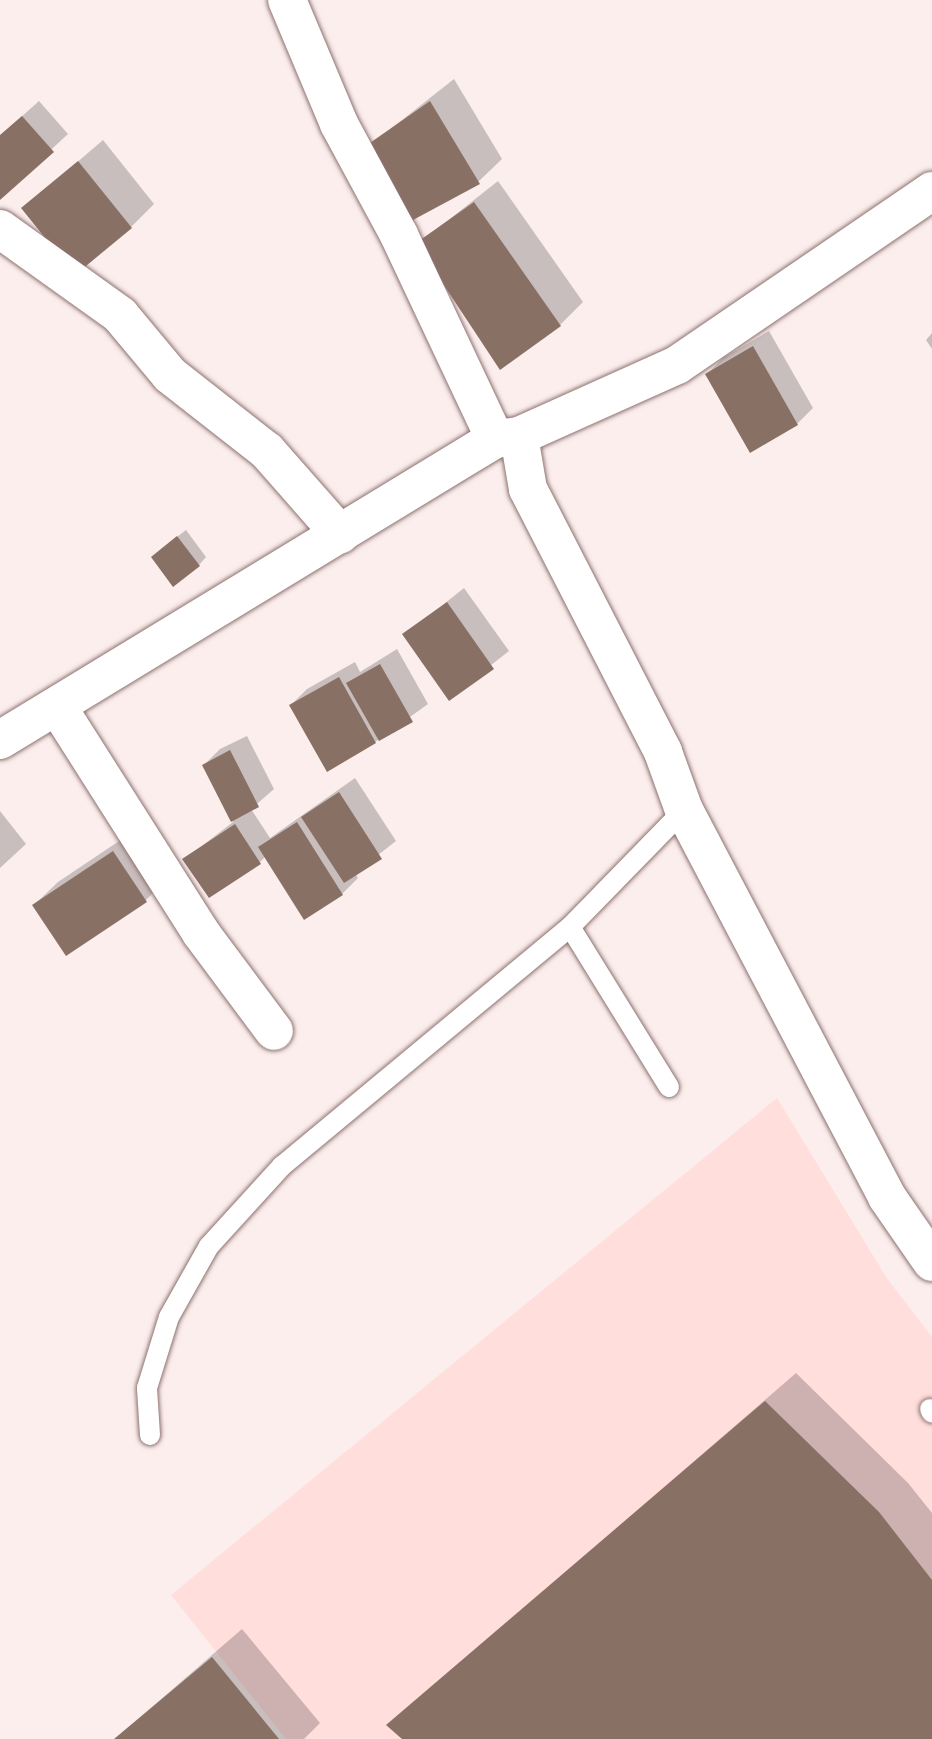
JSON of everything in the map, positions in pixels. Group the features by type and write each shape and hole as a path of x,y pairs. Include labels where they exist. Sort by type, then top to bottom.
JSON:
{"street":[{"path":"287,0 339,124 507,437 528,489 663,752 684,810 887,1197 932,1262"},
{"path":"0,740 340,534 507,437 677,365 932,191"},
{"path":"0,229 120,315 170,375 267,451 340,534"},
{"path":"57,706 201,933 274,1031"}],"lane":[{"path":"150,1435 147,1388 169,1317 209,1246 282,1166 570,927 684,810"},
{"path":"570,927 669,1087"}],"shaded area":[{"path":"777,1098 886,1277 932,1337 932,1739 286,1739 171,1595"}],"building":[{"path":"430,101 480,184 413,220 367,145"},
{"path":"22,116 54,152 0,200 0,135"},
{"path":"78,161 132,228 75,275 21,208"},
{"path":"474,202 561,326 500,370 416,243"},
{"path":"753,346 798,425 750,453 705,374"},
{"path":"177,536 200,566 173,587 151,557"},
{"path":"447,602 494,669 449,701 402,634"},
{"path":"380,664 413,722 379,741 346,683"},
{"path":"339,677 376,743 327,772 289,705"},
{"path":"230,750 259,807 231,822 202,765"},
{"path":"339,792 382,859 344,883 301,817"},
{"path":"297,822 343,895 304,920 258,847"},
{"path":"235,824 261,864 209,898 182,859"},
{"path":"113,851 147,902 66,956 32,905"},
{"path":"765,1401 879,1512 932,1580 932,1739 402,1739 386,1725"},
{"path":"212,1657 279,1739 114,1739"}]}
